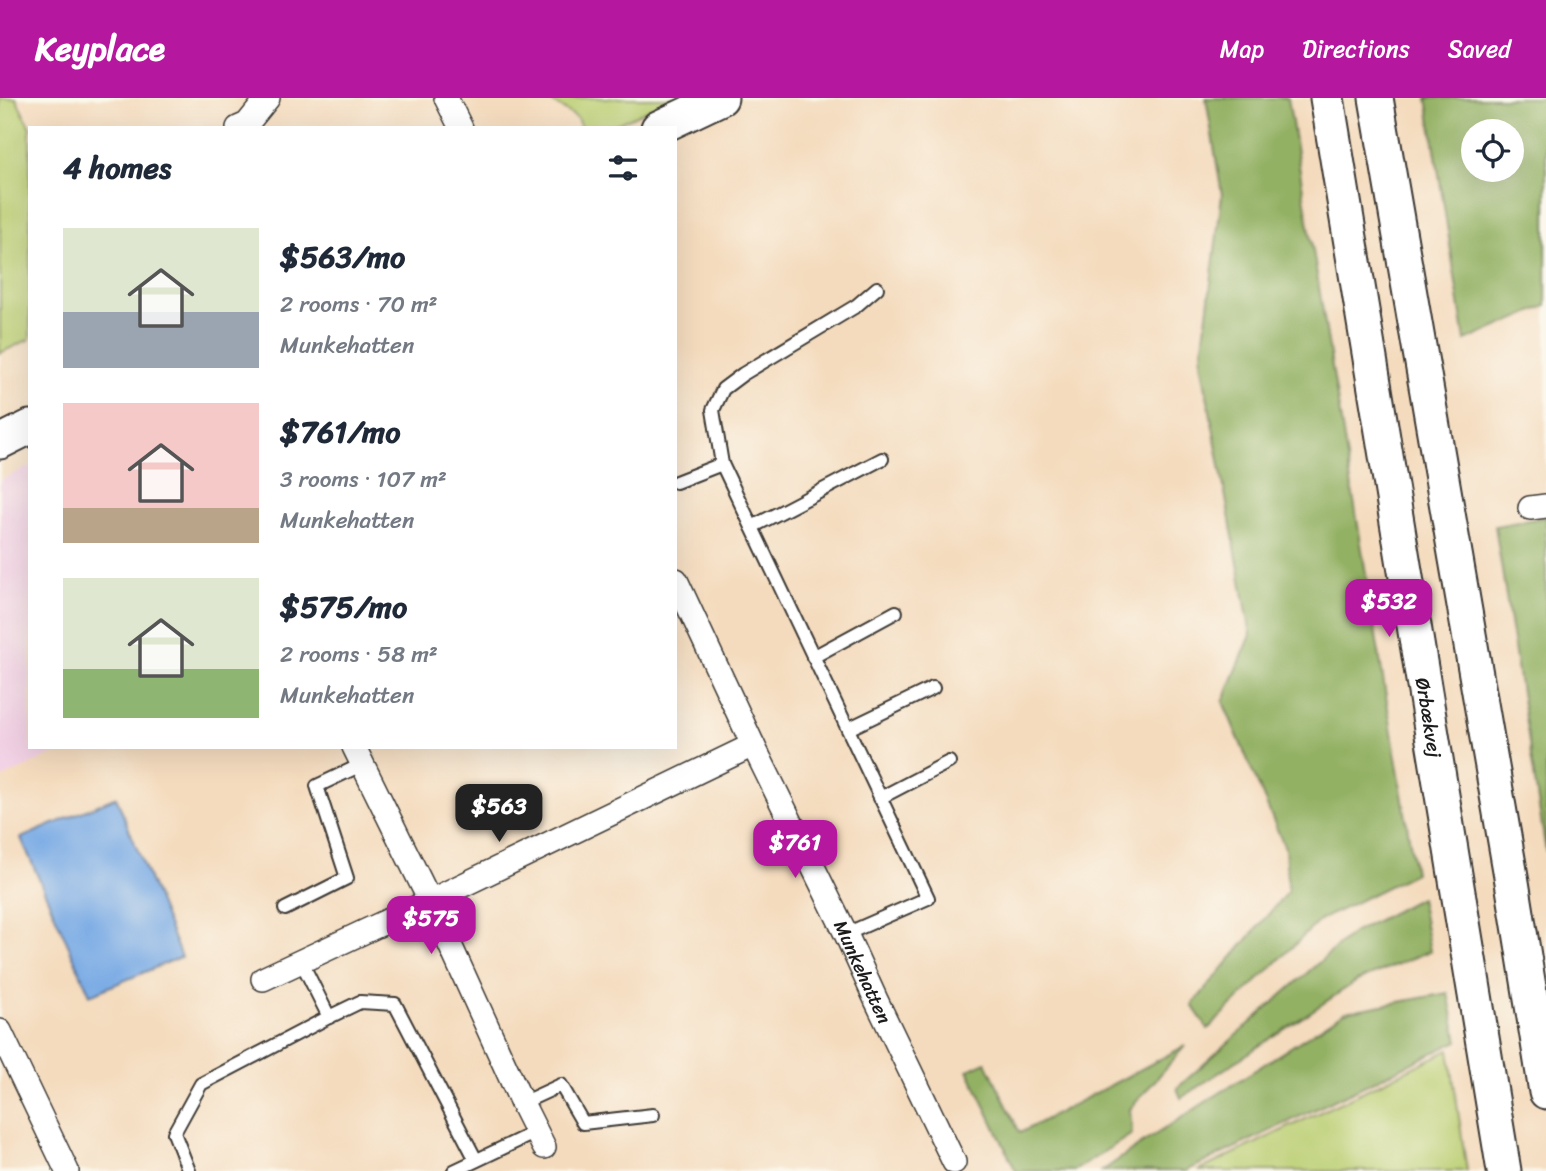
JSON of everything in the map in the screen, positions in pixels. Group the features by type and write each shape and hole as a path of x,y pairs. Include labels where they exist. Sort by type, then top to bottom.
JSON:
{"main road":[{"path":"662,126 721,98"},
{"name":"Ørbækvej","path":"1327,98 1504,1171"},
{"path":"1376,98 1546,1092"},
{"path":"0,442 28,428"}],"street":[{"path":"242,126 268,98"},
{"path":"446,98 460,126"},
{"name":"Munkehatten","path":"677,582 954,1162"},
{"path":"263,979 753,745"},
{"path":"358,756 430,901 540,1139"},
{"path":"0,1031 67,1171"}],"lane":[{"path":"846,934 928,898 722,464 713,410 723,389 743,374 856,306 877,288"},
{"path":"752,527 882,459"},
{"path":"677,482 722,464"},
{"path":"813,657 896,612"},
{"path":"848,729 933,688"},
{"path":"285,909 348,878 317,786 358,756"},
{"path":"880,798 949,762"},
{"path":"301,961 329,1017"},
{"path":"189,1171 174,1133 201,1084 360,1002 395,1004 476,1160"},
{"path":"522,1103 561,1085 583,1123 653,1115"},
{"path":"454,1171 476,1160 540,1139"}],"shaded area":[{"path":"28,467 28,749 65,749 0,779 0,480"}],"green space":[{"path":"0,98 16,98 29,126 28,340 0,353"},
{"path":"546,98 673,98 612,126 580,126 577,118"},
{"path":"1206,98 1288,98 1415,873 1320,920 1208,1029 1192,1005 1288,891 1285,848 1223,702 1251,635 1201,362 1222,195"},
{"path":"1427,98 1546,98 1546,306 1465,341"},
{"path":"1546,517 1546,852 1495,526"},
{"path":"1420,898 1430,951 1357,981 1181,1098 1177,1088 1351,934"},
{"path":"1448,993 1458,1041 1186,1171 1102,1171 1345,1012"},
{"path":"1185,1046 1130,1109 1132,1134 1074,1171 1016,1171 968,1070 986,1062 1020,1133"},
{"path":"1449,1050 1467,1171 1198,1171"}],"water":[{"path":"116,797 181,957 90,995 21,838"}]}
